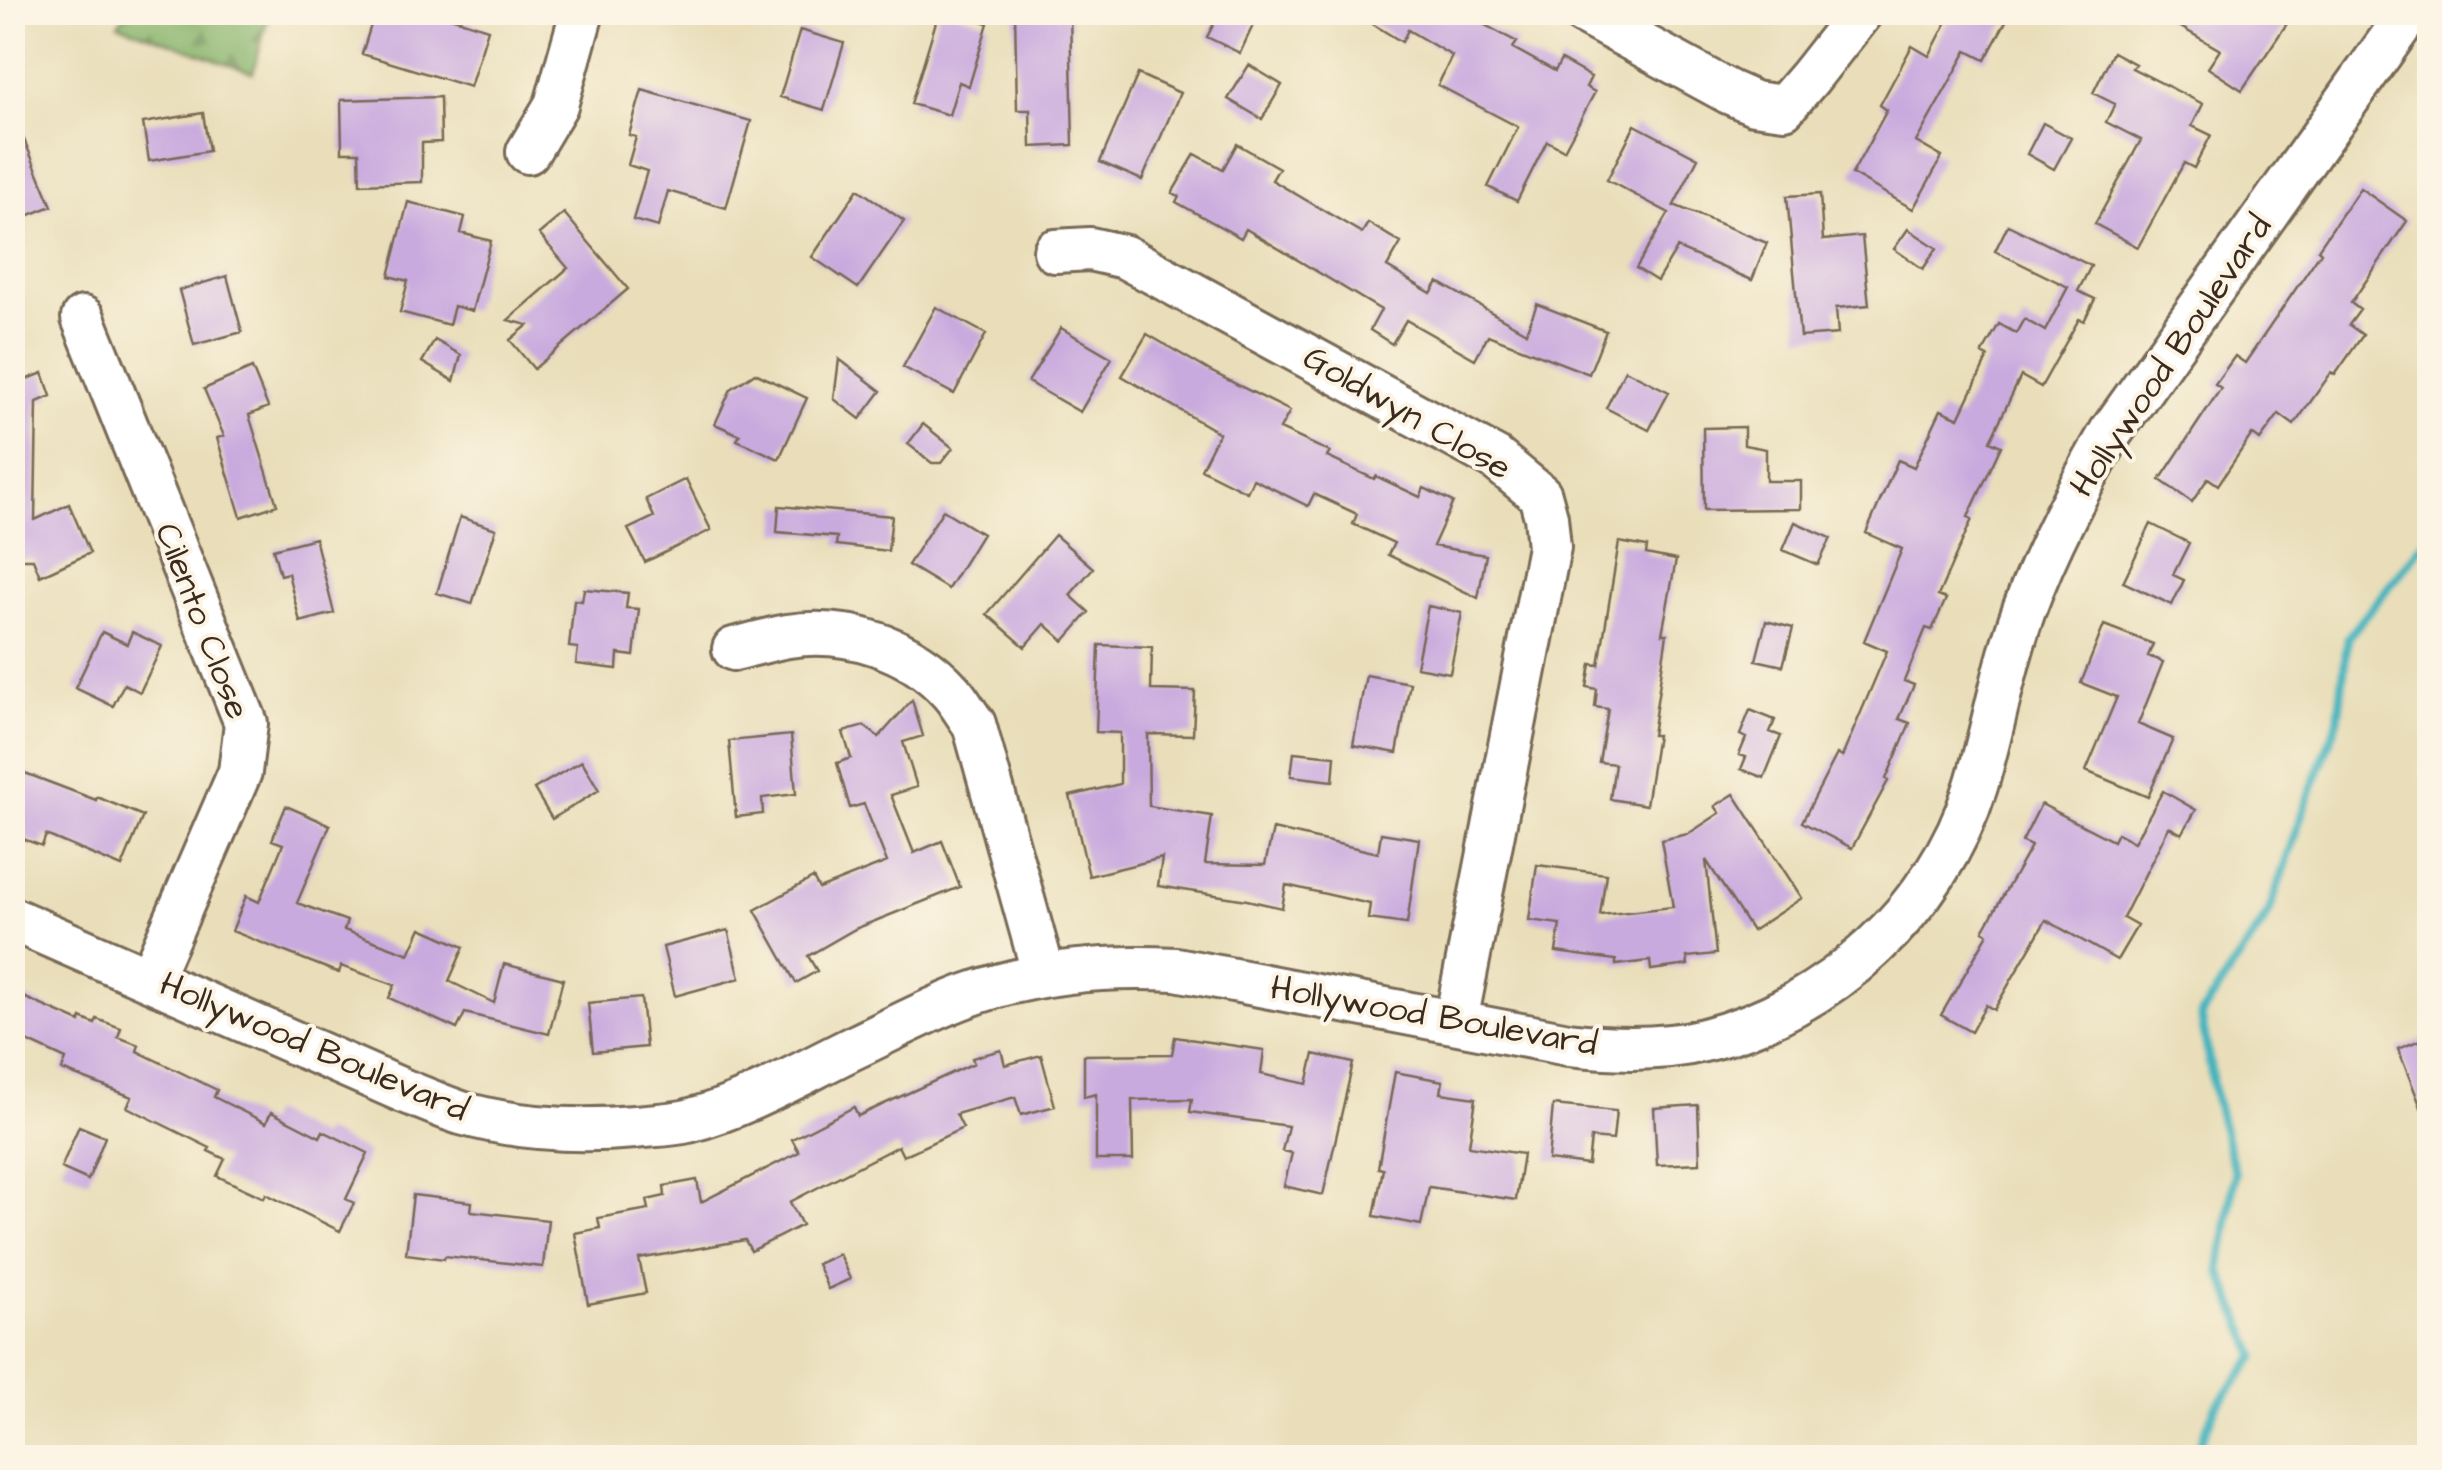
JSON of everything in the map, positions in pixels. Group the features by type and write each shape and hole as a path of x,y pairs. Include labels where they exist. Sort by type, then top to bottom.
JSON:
{"street":[{"path":"528,152 556,105 582,12"},
{"path":"1582,12 1729,92 1754,103 1784,107 1861,12"},
{"name":"Hollywood Boulevard","path":"12,918 404,1092 461,1112 555,1130 683,1122 740,1105 964,997 1044,975 1144,967 1176,969 1568,1044 1612,1048 1702,1040 1756,1023 1812,996 1846,970 1890,930 1925,888 1948,851 1976,786 1998,692 2024,611 2075,494 2111,432 2410,12"},
{"name":"Goldwyn Close","path":"1055,250 1090,249 1124,256 1495,458 1540,495 1550,548 1456,1021"},
{"name":"Cilento Close","path":"84,318 246,723 240,772 150,979"},
{"path":"734,649 788,636 829,635 874,642 922,666 952,692 974,724 1044,975"}],"green space":[{"path":"127,12 269,13 253,73 118,24"}],"building":[{"path":"375,12 435,12 488,29 470,87 362,54"},
{"path":"939,12 955,12 988,23 969,86 959,82 949,115 911,104"},
{"path":"1015,12 1070,12 1073,145 1031,147 1030,110 1017,110"},
{"path":"1220,12 1238,12 1255,21 1240,53 1207,37"},
{"path":"1353,12 1460,12 1517,42 1513,48 1555,71 1561,60 1591,77 1586,87 1595,92 1564,150 1547,141 1517,201 1488,187 1518,127 1438,85 1452,56 1408,30 1402,42"},
{"path":"1952,12 2011,12 1985,60 1967,51 1916,142 1942,157 1913,209 1852,174 1887,110 1880,105 1912,46 1929,56"},
{"path":"2155,12 2273,12 2288,22 2242,90 2208,68 2220,50"},
{"path":"800,30 844,43 824,110 780,97"},
{"path":"2113,52 2135,64 2132,68 2203,104 2192,126 2211,135 2194,168 2184,163 2138,247 2095,224 2141,140 2106,122 2115,104 2093,93"},
{"path":"1249,65 1282,85 1262,119 1228,99"},
{"path":"1138,74 1180,93 1142,180 1100,162"},
{"path":"642,90 751,121 726,208 668,191 658,227 633,220 647,171 628,165 636,137 629,135"},
{"path":"440,97 441,142 422,143 422,182 360,184 359,152 342,152 341,100"},
{"path":"12,111 52,206 12,222"},
{"path":"203,113 209,151 149,161 143,123"},
{"path":"2043,123 2071,138 2054,169 2027,154"},
{"path":"1635,125 1698,158 1674,205 1767,243 1752,280 1677,248 1657,281 1636,268 1669,213 1607,180"},
{"path":"1237,144 1279,168 1272,180 1362,233 1368,223 1401,243 1387,267 1431,293 1438,282 1526,332 1537,304 1606,331 1589,374 1488,335 1475,359 1406,320 1392,344 1370,330 1381,310 1246,229 1241,238 1176,202 1179,196 1172,193 1195,154 1223,169"},
{"path":"2360,188 2407,221 2351,303 2360,310 2349,325 2363,335 2294,425 2279,414 2260,440 2252,434 2218,485 2208,478 2192,502 2160,480 2221,388 2215,384 2235,356 2245,363"},
{"path":"858,189 904,221 858,288 812,257"},
{"path":"1820,194 1823,240 1862,236 1869,305 1836,308 1838,334 1800,337 1787,196"},
{"path":"408,202 465,217 461,233 491,241 472,311 454,306 449,325 400,312 408,281 389,276"},
{"path":"564,213 628,289 534,369 510,340 528,325 508,320 568,268 539,234"},
{"path":"2008,225 2091,266 2078,291 2095,299 2084,321 2079,319 2041,387 2021,376 1990,441 2001,446 1938,596 1946,599 1932,630 1926,628 1904,681 1914,685 1899,719 1910,723 1888,781 1852,848 1802,822 1837,754 1842,757 1887,651 1864,641 1902,549 1866,533 1898,460 1914,467 1941,410 1959,418 1988,357 1982,354 1999,324 2016,333 2024,319 2045,331 2068,287 1995,251"},
{"path":"1908,229 1937,248 1923,269 1894,249"},
{"path":"227,276 242,332 194,345 179,290"},
{"path":"936,307 986,334 954,394 903,367"},
{"path":"1061,328 1112,358 1080,412 1028,382"},
{"path":"1147,334 1290,411 1280,429 1330,452 1327,457 1420,497 1424,488 1453,502 1433,546 1486,555 1478,598 1388,555 1394,543 1353,524 1357,514 1314,494 1308,506 1253,479 1247,492 1201,469 1219,433 1122,376"},
{"path":"435,340 461,355 454,381 422,362"},
{"path":"839,359 881,391 860,419 834,399"},
{"path":"252,368 268,407 249,415 277,505 241,517 217,438 224,436 204,389"},
{"path":"1625,370 1669,392 1649,430 1606,408"},
{"path":"43,373 51,396 37,402 35,520 69,504 90,553 40,576 33,559 12,559 12,385"},
{"path":"755,373 807,398 779,459 737,440 740,435 715,424 731,389"},
{"path":"923,424 953,448 941,463 932,463 908,444"},
{"path":"1744,427 1744,445 1766,449 1766,481 1801,481 1801,509 1704,510 1703,428"},
{"path":"686,479 711,530 645,562 628,529 654,517 646,499"},
{"path":"779,506 892,516 888,551 836,545 837,537 777,532"},
{"path":"943,510 982,534 948,589 908,565"},
{"path":"460,517 496,529 472,604 437,593"},
{"path":"1795,522 1831,538 1818,565 1783,550"},
{"path":"2151,524 2189,543 2173,575 2184,580 2172,605 2123,582"},
{"path":"1055,535 1093,568 1070,595 1089,612 1064,641 1045,624 1025,647 987,614"},
{"path":"315,538 334,613 300,622 288,573 280,575 273,549"},
{"path":"1619,542 1647,547 1646,554 1676,560 1662,634 1667,634 1646,805 1610,799 1615,764 1599,762 1608,709 1595,707 1597,689 1587,687 1591,664 1599,665"},
{"path":"584,589 628,593 626,608 639,609 634,656 618,654 617,669 576,664 578,648 569,647 574,600 582,601"},
{"path":"1428,606 1462,613 1450,673 1416,667"},
{"path":"1766,621 1793,628 1783,666 1756,660"},
{"path":"2104,625 2153,644 2148,656 2163,662 2138,724 2173,739 2148,797 2086,771 2117,697 2081,683"},
{"path":"102,632 127,644 132,632 162,646 140,692 124,684 113,706 75,688"},
{"path":"1099,645 1152,647 1151,690 1195,691 1193,735 1148,734 1149,806 1212,816 1205,864 1265,865 1273,829 1378,853 1381,833 1419,839 1407,924 1368,919 1370,904 1286,885 1282,908 1158,886 1162,858 1089,876 1070,796 1120,784 1120,733 1096,732"},
{"path":"1366,675 1410,683 1397,753 1353,745"},
{"path":"912,700 923,736 903,742 917,787 891,795 914,853 942,841 960,887 855,929 808,956 817,971 796,983 755,910 813,878 819,889 887,862 864,804 850,808 837,763 851,758 843,732 864,726 879,737"},
{"path":"1750,710 1775,720 1770,732 1781,736 1764,778 1741,769 1746,757 1739,755 1746,738 1740,735"},
{"path":"791,735 796,794 762,798 763,814 736,817 729,741"},
{"path":"1294,752 1335,756 1333,781 1291,776"},
{"path":"582,761 599,790 552,819 534,789"},
{"path":"25,773 143,816 122,867 46,835 42,846 12,835 12,778 21,781"},
{"path":"2163,791 2196,810 2182,834 2169,827 2123,918 2137,926 2117,960 2046,920 1994,1010 1986,1005 1971,1032 1941,1015 1988,934 1983,931 2031,846 2022,842 2041,804 2113,841 2117,833 2134,842"},
{"path":"1734,794 1802,898 1752,931 1706,860 1716,954 1687,957 1688,965 1651,970 1650,961 1616,965 1616,960 1556,952 1560,924 1529,920 1537,865 1606,874 1600,915 1673,907 1661,840 1688,834 1720,813 1715,806"},
{"path":"286,806 330,825 297,903 347,921 344,930 409,954 421,928 464,947 449,981 494,1003 504,964 563,979 549,1034 465,1013 457,1029 389,998 395,985 341,966 339,973 232,931 246,896 259,902 283,844 272,840"},
{"path":"728,930 740,978 675,996 663,947"},
{"path":"12,992 80,1022 81,1018 95,1024 97,1019 121,1028 118,1037 139,1045 137,1051 217,1090 214,1097 266,1123 271,1112 320,1137 323,1131 368,1153 346,1199 354,1203 340,1231 266,1194 264,1198 217,1176 225,1159 208,1151 210,1148 127,1107 132,1097 62,1070 66,1059 12,1034"},
{"path":"641,998 646,1047 593,1052 588,1003"},
{"path":"2430,1036 2430,1124 2428,1125 2398,1049"},
{"path":"1175,1037 1264,1050 1261,1074 1307,1084 1314,1054 1353,1063 1323,1195 1284,1186 1292,1153 1282,1151 1288,1126 1190,1112 1192,1099 1132,1100 1133,1160 1096,1160 1096,1094 1084,1097 1084,1055 1172,1054"},
{"path":"1001,1050 1005,1065 1041,1055 1055,1106 1021,1115 1015,1097 956,1114 963,1128 903,1156 898,1146 790,1202 802,1225 751,1251 745,1240 639,1259 646,1293 588,1304 575,1233 600,1228 598,1218 649,1209 647,1200 665,1196 664,1186 697,1180 701,1202 799,1152 792,1139 854,1107 858,1116 974,1063 972,1058"},
{"path":"1395,1072 1443,1081 1441,1093 1476,1098 1469,1146 1523,1154 1516,1200 1429,1187 1421,1225 1374,1216"},
{"path":"1553,1105 1616,1111 1613,1140 1591,1138 1588,1165 1548,1160"},
{"path":"1698,1105 1700,1163 1657,1165 1654,1108"},
{"path":"79,1126 105,1137 88,1180 61,1168"},
{"path":"413,1195 472,1202 471,1211 548,1220 543,1267 406,1254"},
{"path":"839,1254 850,1279 828,1289 817,1264"}],"waterway":[{"path":"2194,1458 2215,1408 2256,1356 2220,1270 2235,1173 2216,1101 2201,1015 2268,915 2338,720 2348,637 2430,536"}]}
